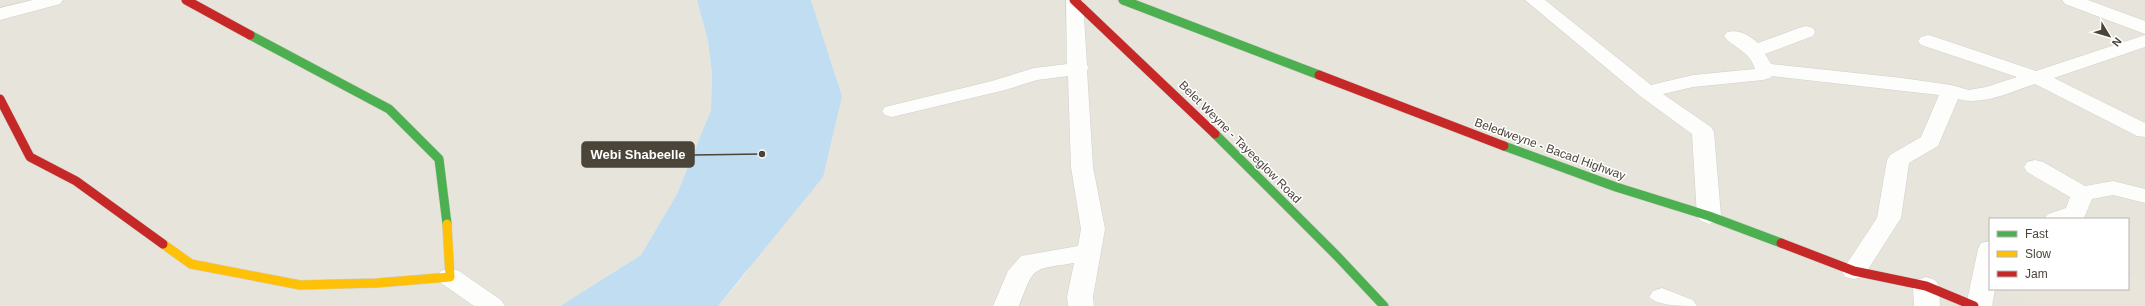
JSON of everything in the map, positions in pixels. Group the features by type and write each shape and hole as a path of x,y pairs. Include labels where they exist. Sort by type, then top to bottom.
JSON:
{"street":[{"path":"0,14 54,0"},
{"path":"186,0 389,109 439,159 448,222 450,277"},
{"path":"1074,0 1079,68 1082,167 1093,229 1080,297 1081,306"},
{"name":"Belet Weyne - Tayeeglow Road","path":"1074,0 1156,76 1337,256 1384,306"},
{"name":"Beledweyne - Bacad Highway","path":"1124,0 1501,145 1616,187 1708,216 1854,271 1926,296 1974,306"},
{"path":"1534,0 1647,92 1703,132 1708,216"},
{"path":"2071,0 2145,28"},
{"path":"1754,51 1806,32"},
{"path":"1734,36 1750,46 1766,69 1952,91 1969,96 1989,94 2145,40"},
{"path":"1928,41 2036,77 2145,131"},
{"path":"892,111 998,86 1034,74 1079,68"},
{"path":"1647,92 1693,81 1763,74 1766,69"},
{"path":"1854,271 1889,218 1898,160 1930,141 1952,91"},
{"path":"0,99 30,157 76,181 191,264 300,285 377,283 450,277 492,306"},
{"path":"2035,166 2082,194 2113,188 2145,196"},
{"path":"2059,218 2076,213 2082,194"},
{"path":"1006,306 1020,271 1030,262 1089,252"},
{"path":"1979,306 1989,254"}],"shaded area":[{"path":"0,0 697,0 708,41 712,73 711,110 677,194 641,255 560,306 0,306"},
{"path":"811,0 2145,0 2145,306 718,306 746,273 842,96"},
{"path":"2129,275 2145,279 2145,306 2039,306 2009,294 2008,290 2129,290"}],"water":[{"path":"697,0 811,0 842,96 823,177 718,306 560,306 641,255 677,194 711,110 712,73 708,41"}],"traffic: fast":[{"path":"1123,0 1319,75"},
{"path":"250,35 389,109 439,159 447,224"},
{"path":"1215,134 1337,256 1384,306"},
{"path":"1504,146 1616,187 1709,216 1781,243"}],"traffic: slow":[{"path":"163,244 191,264 300,285 377,283 450,277 447,224"}],"traffic: jam":[{"path":"186,0 250,35"},
{"path":"1074,0 1156,76 1215,134"},
{"path":"1319,75 1504,146"},
{"path":"0,99 30,157 76,181 163,244"},
{"path":"1781,243 1854,271 1926,286 1974,306"}],"place":[{"name":"Webi Shabeelle","path":"762,154"}]}
